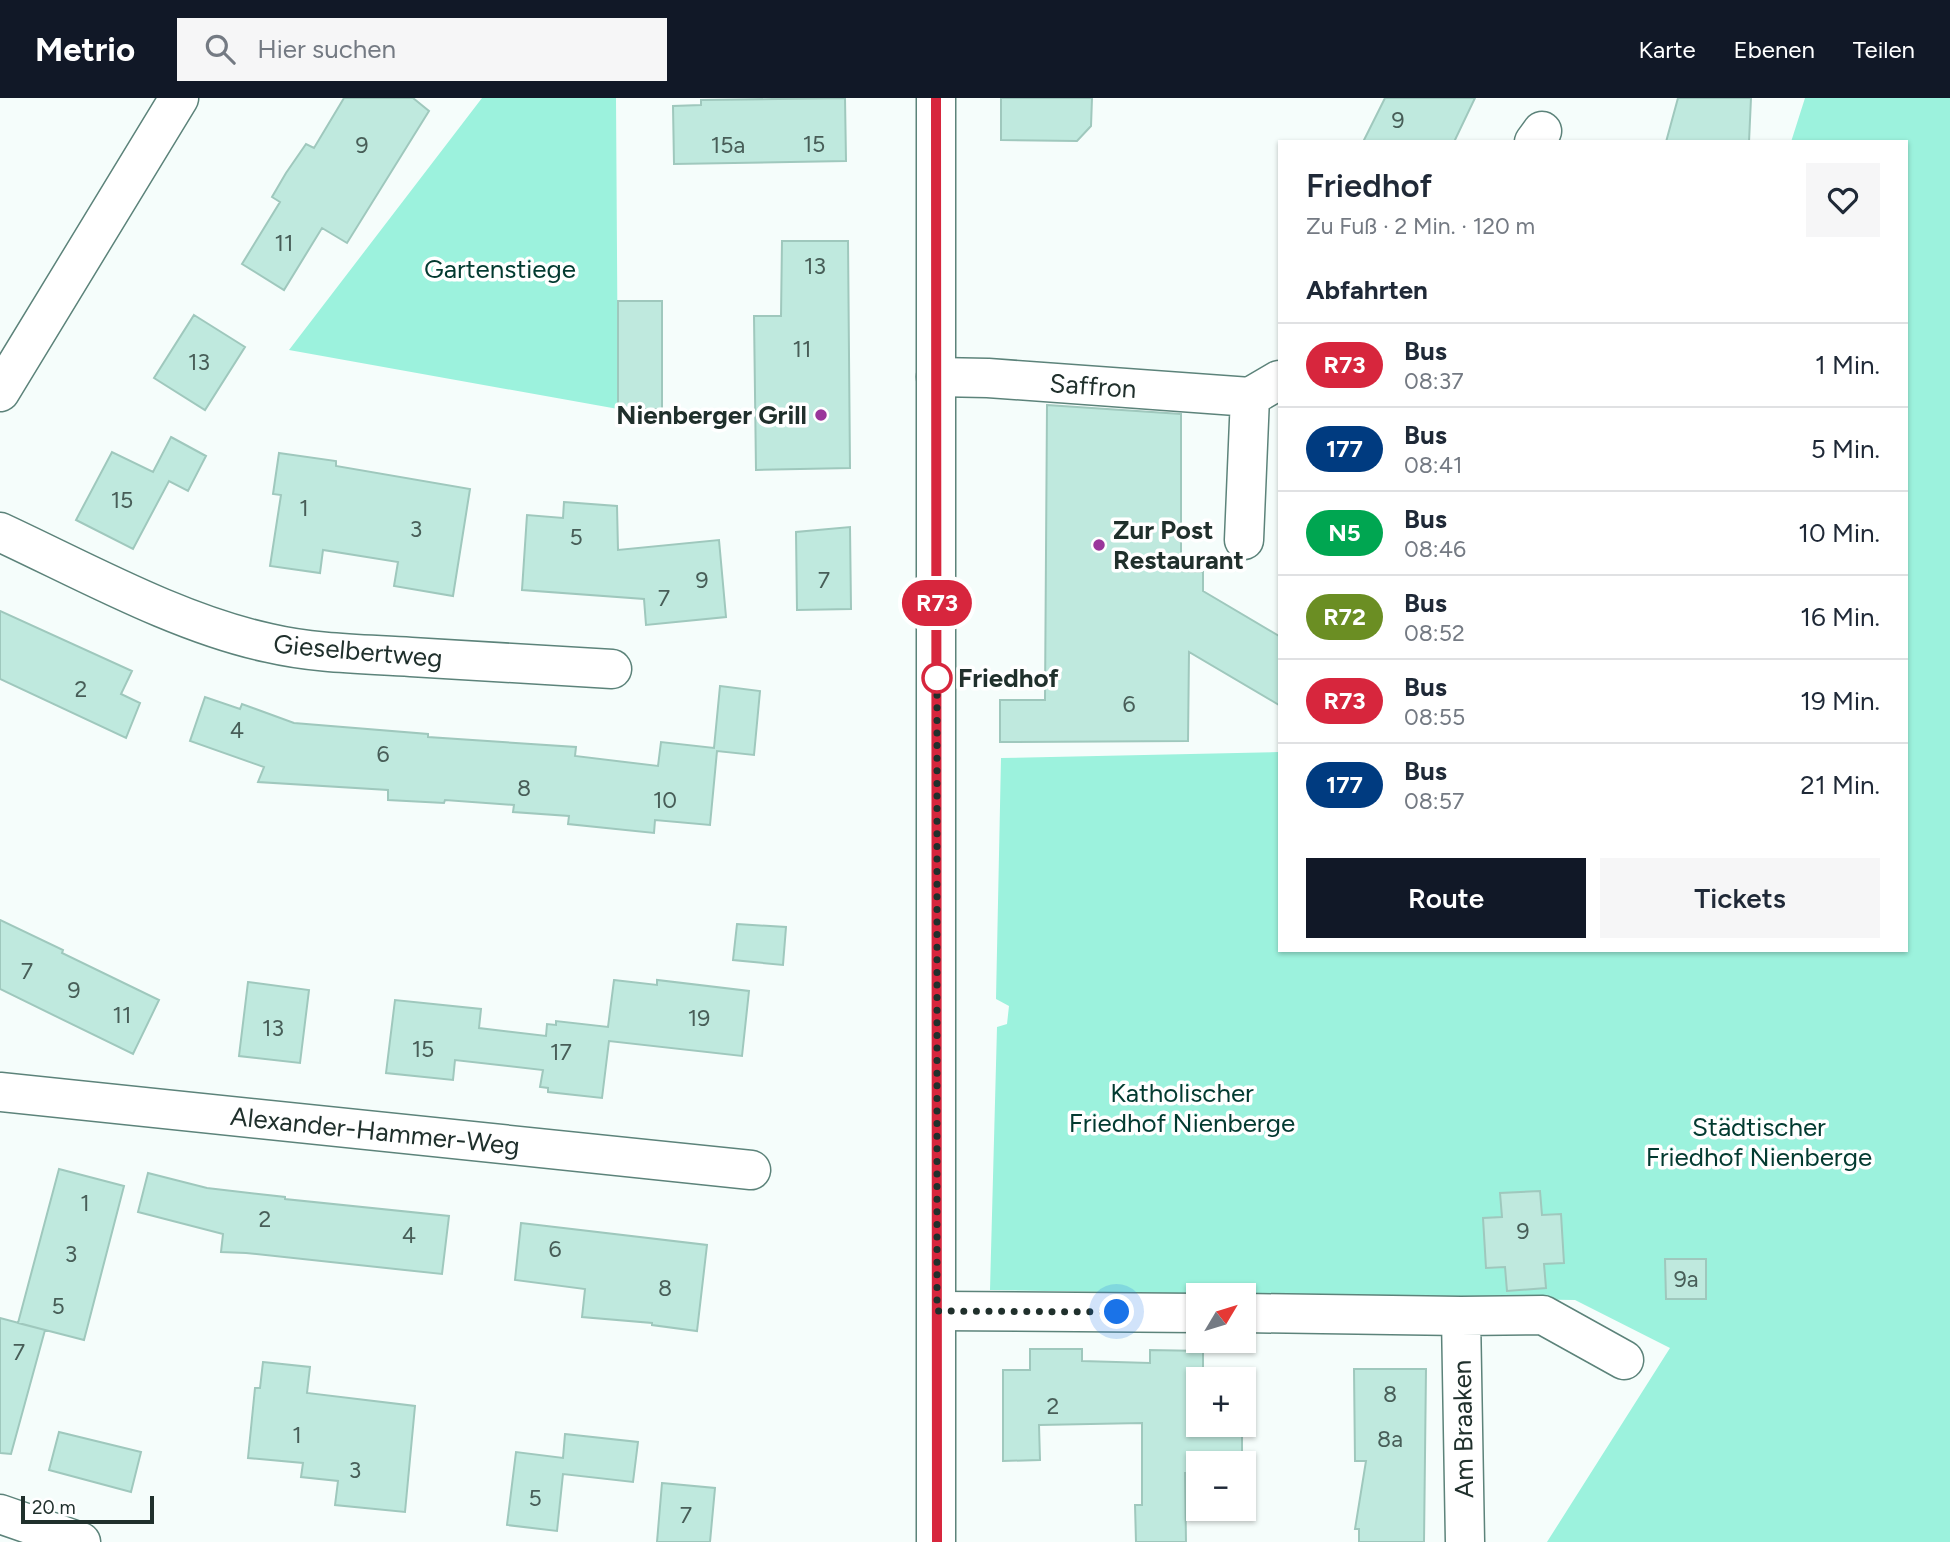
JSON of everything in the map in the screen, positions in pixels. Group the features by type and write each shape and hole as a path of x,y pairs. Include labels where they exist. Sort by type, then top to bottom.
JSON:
{"street":[{"path":"0,392 179,98"},
{"path":"936,98 936,1542"},
{"name":"Saffron","path":"936,377 1265,388 1244,540"},
{"name":"Gieselbertweg","path":"0,532 176,613 220,630 267,643 304,650 354,654 612,669"},
{"name":"Alexander-Hammer-Weg","path":"0,1092 751,1170"},
{"path":"937,1311 1186,1313"},
{"path":"1256,1313 1543,1315 1624,1360"},
{"name":"Am Braaken","path":"1461,1316 1465,1542"},
{"path":"0,1514 81,1542"}],"green space":[{"name":"Gartenstiege","path":"482,98 616,98 618,409 289,350"},
{"path":"1805,98 1950,98 1950,1542 1547,1542 1670,1348 1575,1300 1256,1295 1256,1283 1186,1283 1186,1293 990,1290 997,1027 1007,1024 1009,1006 996,999 1001,758 1278,752 1278,952 1908,952 1908,140 1792,140"}],"building":[{"path":"344,98 413,98 429,111 347,243 322,228 284,290 242,264 280,202 272,197 286,173 306,144 314,148"},
{"path":"845,98 846,161 674,164 673,106 701,105 701,100"},
{"path":"1001,98 1092,98 1091,126 1077,141 1001,140"},
{"path":"1385,98 1475,98 1455,140 1364,140"},
{"path":"1678,98 1751,98 1749,140 1667,140"},
{"path":"782,241 848,241 850,468 756,470 754,316 781,316"},
{"path":"618,301 662,301 662,409 618,409"},
{"path":"194,315 245,347 205,410 154,378"},
{"path":"1047,405 1181,414 1181,571 1203,572 1203,591 1278,635 1278,704 1189,652 1188,741 1000,742 1000,700 1045,700"},
{"path":"171,437 206,456 188,491 169,481 133,549 76,520 112,452 153,472"},
{"path":"279,453 336,461 336,466 470,489 453,596 394,586 398,562 323,550 320,573 270,566 281,495 273,494"},
{"path":"564,502 617,506 618,550 719,540 726,617 646,625 644,599 522,590 527,515 563,518"},
{"path":"850,527 851,609 797,610 796,532"},
{"path":"0,611 132,671 121,694 140,703 126,738 0,679"},
{"path":"720,686 760,691 754,755 717,751 710,825 655,820 654,833 568,824 569,816 513,812 514,805 445,800 444,803 388,800 388,790 258,782 264,767 190,741 205,697 240,709 242,704 294,723 428,734 428,737 576,747 575,756 658,766 661,742 714,748"},
{"path":"0,920 159,1000 133,1054 0,989"},
{"path":"737,924 786,927 783,965 733,960"},
{"path":"614,980 657,985 657,980 749,991 742,1056 609,1041 602,1098 548,1092 548,1088 540,1087 543,1070 455,1060 453,1080 386,1073 395,1000 481,1009 479,1028 546,1036 547,1024 556,1025 556,1021 608,1027"},
{"path":"248,982 309,990 300,1063 239,1056"},
{"path":"59,1169 124,1186 84,1340 18,1323"},
{"path":"148,1173 207,1188 449,1216 442,1274 221,1252 223,1234 138,1212"},
{"path":"1540,1191 1542,1215 1561,1214 1564,1263 1544,1264 1546,1288 1507,1291 1505,1267 1486,1268 1483,1218 1502,1217 1500,1193"},
{"path":"521,1223 707,1245 697,1331 652,1323 582,1317 585,1289 515,1280"},
{"path":"1665,1259 1706,1259 1706,1299 1666,1299"},
{"path":"0,1318 45,1330 11,1454 0,1453"},
{"path":"1030,1349 1082,1349 1082,1361 1150,1363 1150,1350 1203,1353 1203,1367 1186,1367 1186,1437 1242,1437 1242,1451 1186,1451 1186,1542 1136,1542 1135,1505 1142,1505 1142,1423 1039,1425 1040,1460 1003,1461 1003,1370 1030,1370"},
{"path":"263,1362 310,1367 307,1393 415,1406 405,1512 335,1505 338,1481 301,1477 303,1463 248,1458 255,1388 260,1388"},
{"path":"1354,1369 1426,1369 1424,1542 1359,1542 1359,1529 1355,1529 1366,1461 1355,1461"},
{"path":"59,1432 141,1452 131,1492 49,1470"},
{"path":"565,1434 638,1442 633,1482 563,1474 557,1531 507,1525 516,1452 563,1458"},
{"path":"662,1483 715,1488 710,1542 657,1542"}],"bus line":[{"name":"R73","path":"936,98 937,1542"}],"place":[{"name":"Nienberger Grill","path":"821,415"},
{"name":"Zur Post Restaurant","path":"1099,545"},
{"name":"Friedhof","path":"937,678"}],"route":[{"path":"937,678 937,674 938,1145 937,1311 1117,1312"}],"park label":[{"name":"Katholischer Friedhof Nienberge","path":"1182,1108"},
{"name":"Städtischer Friedhof Nienberge","path":"1759,1142"}]}
